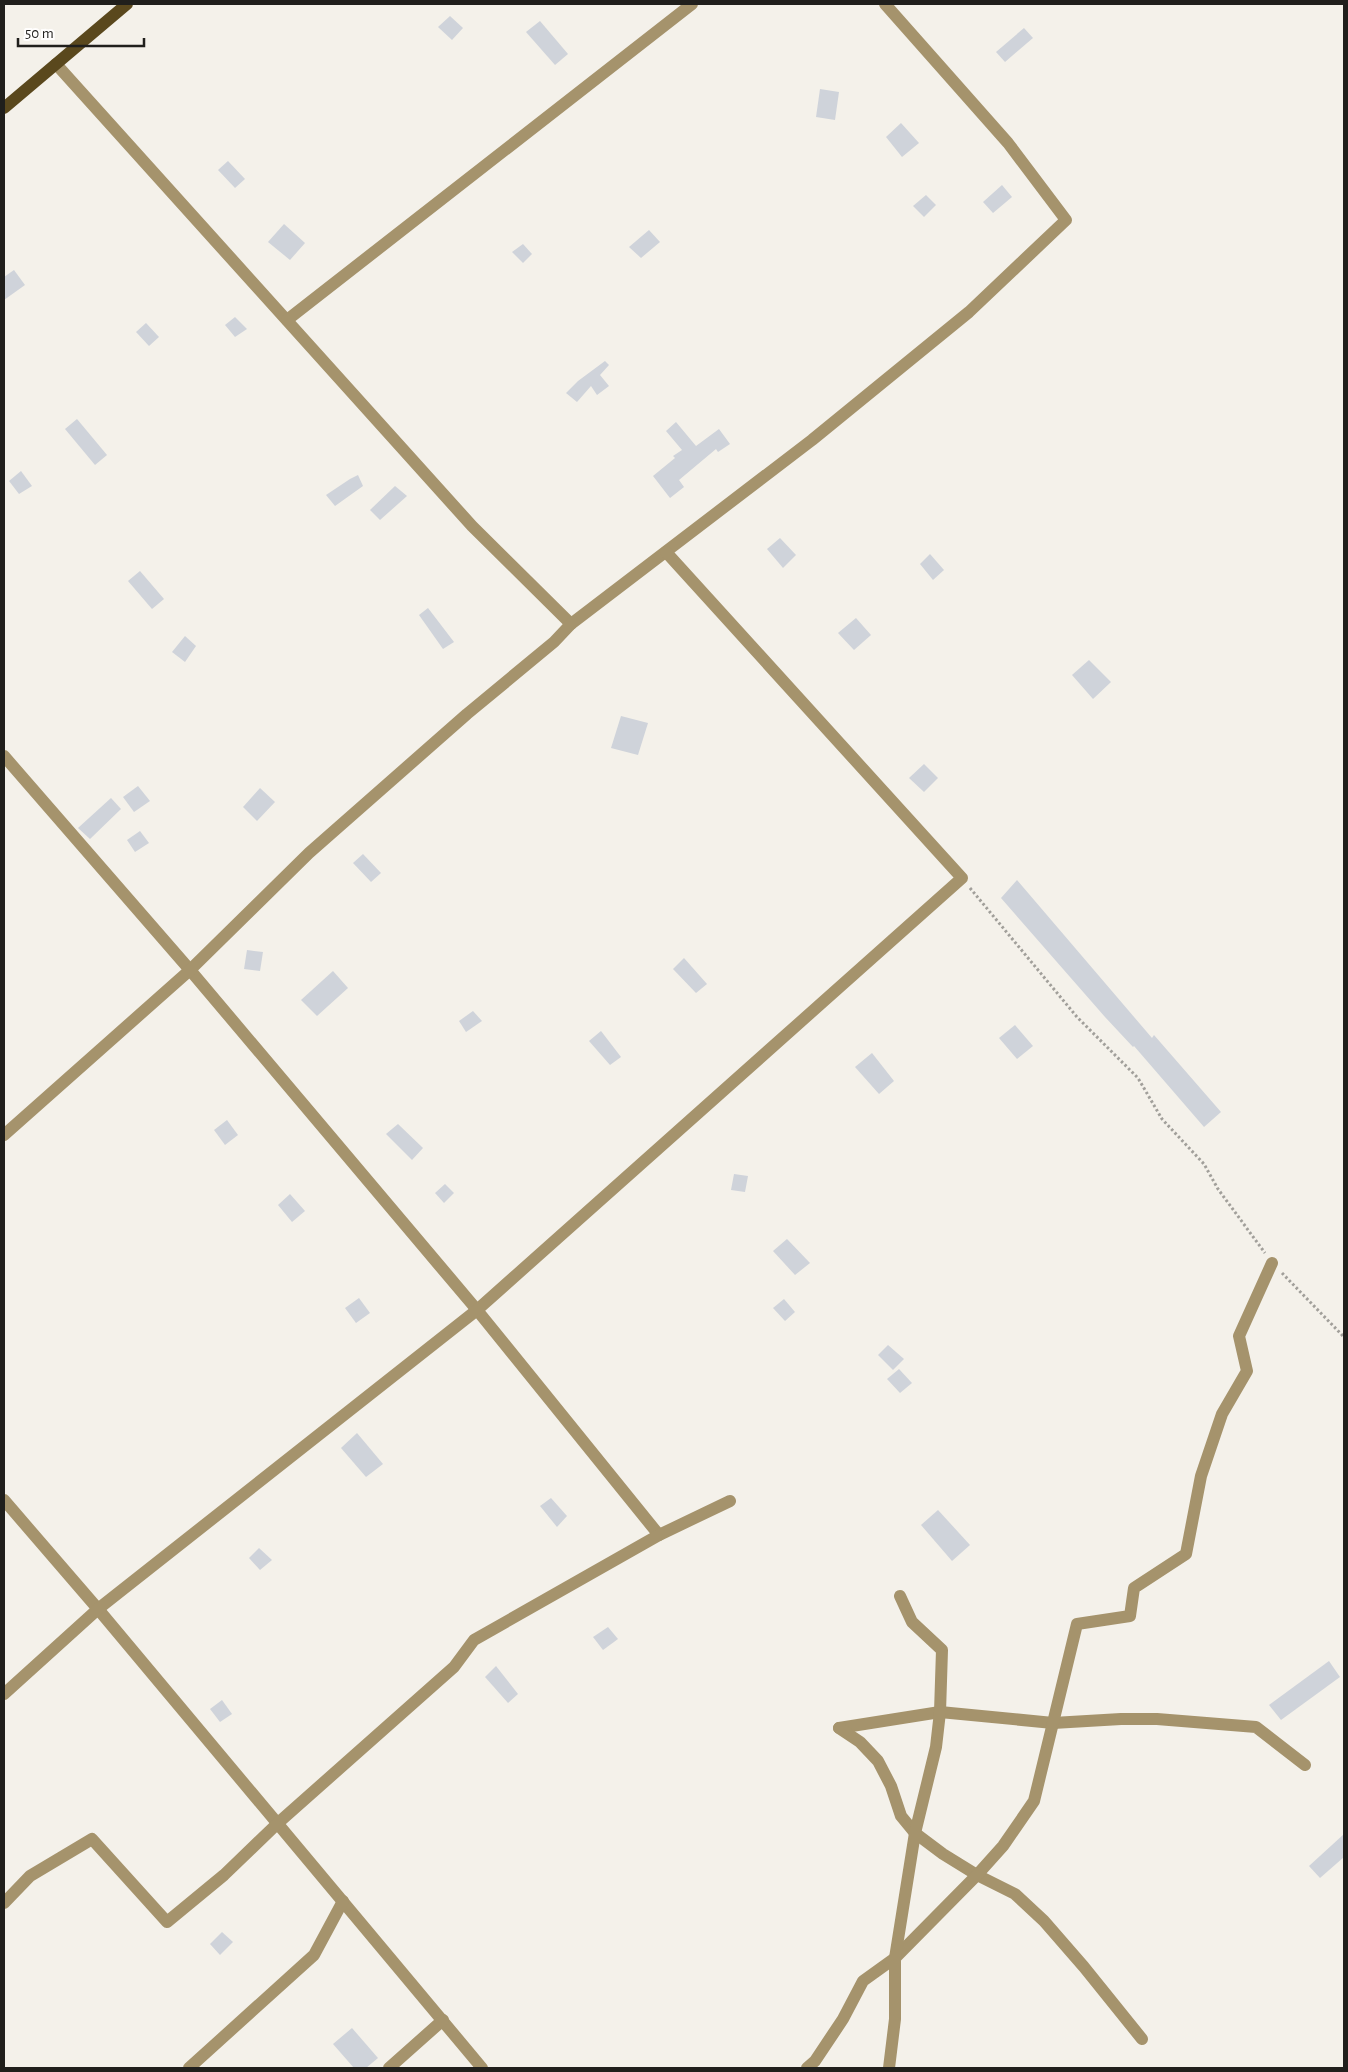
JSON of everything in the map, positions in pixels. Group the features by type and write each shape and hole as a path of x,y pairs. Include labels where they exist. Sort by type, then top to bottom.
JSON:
{"main road":[{"path":"4,108 127,4"}],"street":[{"path":"287,320 692,4"},
{"path":"4,1135 190,970 309,853 467,714 554,642 571,624 812,440 962,318 1066,220 1008,143 885,4"},
{"path":"56,64 472,526 571,624"},
{"path":"4,1694 98,1609 477,1310 962,878 666,552"},
{"path":"4,756 190,970 477,1310 659,1535"},
{"path":"807,2068 815,2060 843,2019 862,1981 895,1958 977,1875 1003,1846 1034,1801 1077,1624 1130,1616 1134,1588 1186,1554 1201,1476 1219,1422 1247,1371 1239,1336 1272,1263"},
{"path":"4,1500 98,1609 482,2068"},
{"path":"4,1903 30,1876 92,1839 167,1922 224,1875 278,1823 454,1668 474,1640 659,1535 730,1501"},
{"path":"889,2068 895,2019 895,1958 915,1833 936,1747 940,1712 942,1650 912,1622 900,1596"},
{"path":"1142,2039 1044,1921 1015,1894 977,1875 915,1833 901,1816 891,1786 878,1761 860,1742 839,1728 940,1712 1054,1723 1157,1719 1256,1727 1306,1765"},
{"path":"189,2068 314,1955 343,1901"},
{"path":"389,2068 443,2020"}],"path":[{"path":"962,878 1077,1017 1138,1078 1162,1119 1204,1164 1218,1189 1272,1263 1344,1337"}],"building":[{"path":"450,16 463,28 452,40 438,27"},
{"path":"540,21 568,54 555,65 526,32"},
{"path":"1024,28 1033,38 1005,62 996,52"},
{"path":"820,89 839,92 835,120 816,117"},
{"path":"901,123 919,143 902,157 886,137"},
{"path":"228,161 245,179 235,188 218,170"},
{"path":"1002,185 1012,197 993,213 983,202"},
{"path":"926,195 936,205 924,217 913,206"},
{"path":"284,224 305,243 290,260 268,242"},
{"path":"649,230 660,242 641,258 629,247"},
{"path":"523,244 532,254 523,263 512,252"},
{"path":"14,270 25,285 4,300 4,277"},
{"path":"235,317 247,329 235,337 225,325"},
{"path":"146,323 159,337 149,346 136,332"},
{"path":"605,361 609,365 600,375 609,386 597,395 591,386 577,402 566,393 578,381"},
{"path":"77,419 107,455 95,465 65,429"},
{"path":"676,422 696,446 719,429 730,444 718,452 716,449 679,480 684,487 670,498 653,476 675,458 673,456 682,450 666,431"},
{"path":"21,471 32,486 19,494 9,481"},
{"path":"358,475 363,486 335,506 326,495"},
{"path":"395,486 407,496 380,520 370,510"},
{"path":"780,538 796,555 783,568 767,549"},
{"path":"930,554 944,570 933,580 920,564"},
{"path":"140,571 164,599 152,609 128,581"},
{"path":"428,608 454,642 443,649 419,615"},
{"path":"856,618 871,635 854,650 838,633"},
{"path":"185,636 196,646 185,662 172,652"},
{"path":"1089,660 1111,682 1093,699 1072,675"},
{"path":"621,716 648,723 638,755 611,748"},
{"path":"924,764 938,778 924,792 909,778"},
{"path":"138,786 150,801 134,812 123,797"},
{"path":"260,788 275,802 257,821 243,807"},
{"path":"111,798 121,809 90,839 78,828"},
{"path":"140,831 149,843 135,852 127,840"},
{"path":"363,854 381,873 371,882 353,863"},
{"path":"1017,880 1152,1038 1154,1035 1221,1112 1204,1127 1001,898"},
{"path":"247,950 263,952 260,971 244,969"},
{"path":"684,958 707,984 696,993 673,969"},
{"path":"333,971 348,988 317,1016 301,1000"},
{"path":"473,1011 482,1021 466,1032 459,1021"},
{"path":"1015,1025 1033,1046 1017,1059 999,1038"},
{"path":"601,1031 621,1057 610,1065 589,1041"},
{"path":"872,1053 894,1081 879,1094 855,1067"},
{"path":"227,1120 238,1135 225,1145 214,1130"},
{"path":"398,1124 423,1148 412,1160 386,1134"},
{"path":"734,1174 748,1176 745,1192 731,1190"},
{"path":"445,1184 454,1193 444,1203 435,1193"},
{"path":"290,1194 305,1211 292,1222 278,1205"},
{"path":"787,1239 810,1263 795,1275 773,1251"},
{"path":"359,1298 370,1313 356,1323 345,1308"},
{"path":"784,1299 795,1312 785,1321 773,1308"},
{"path":"888,1345 904,1359 893,1370 878,1355"},
{"path":"899,1369 912,1383 900,1393 887,1379"},
{"path":"357,1433 383,1464 366,1477 341,1448"},
{"path":"551,1498 567,1516 557,1527 540,1506"},
{"path":"938,1510 970,1545 952,1561 921,1525"},
{"path":"259,1548 272,1560 260,1570 249,1558"},
{"path":"608,1627 618,1639 603,1650 593,1637"},
{"path":"1329,1661 1340,1677 1281,1720 1269,1705"},
{"path":"496,1666 518,1694 508,1703 485,1677"},
{"path":"222,1700 232,1714 220,1722 210,1709"},
{"path":"1344,1834 1344,1857 1320,1878 1309,1866"},
{"path":"222,1932 233,1942 220,1955 210,1944"},
{"path":"352,2028 378,2058 366,2068 354,2068 333,2044"}]}
